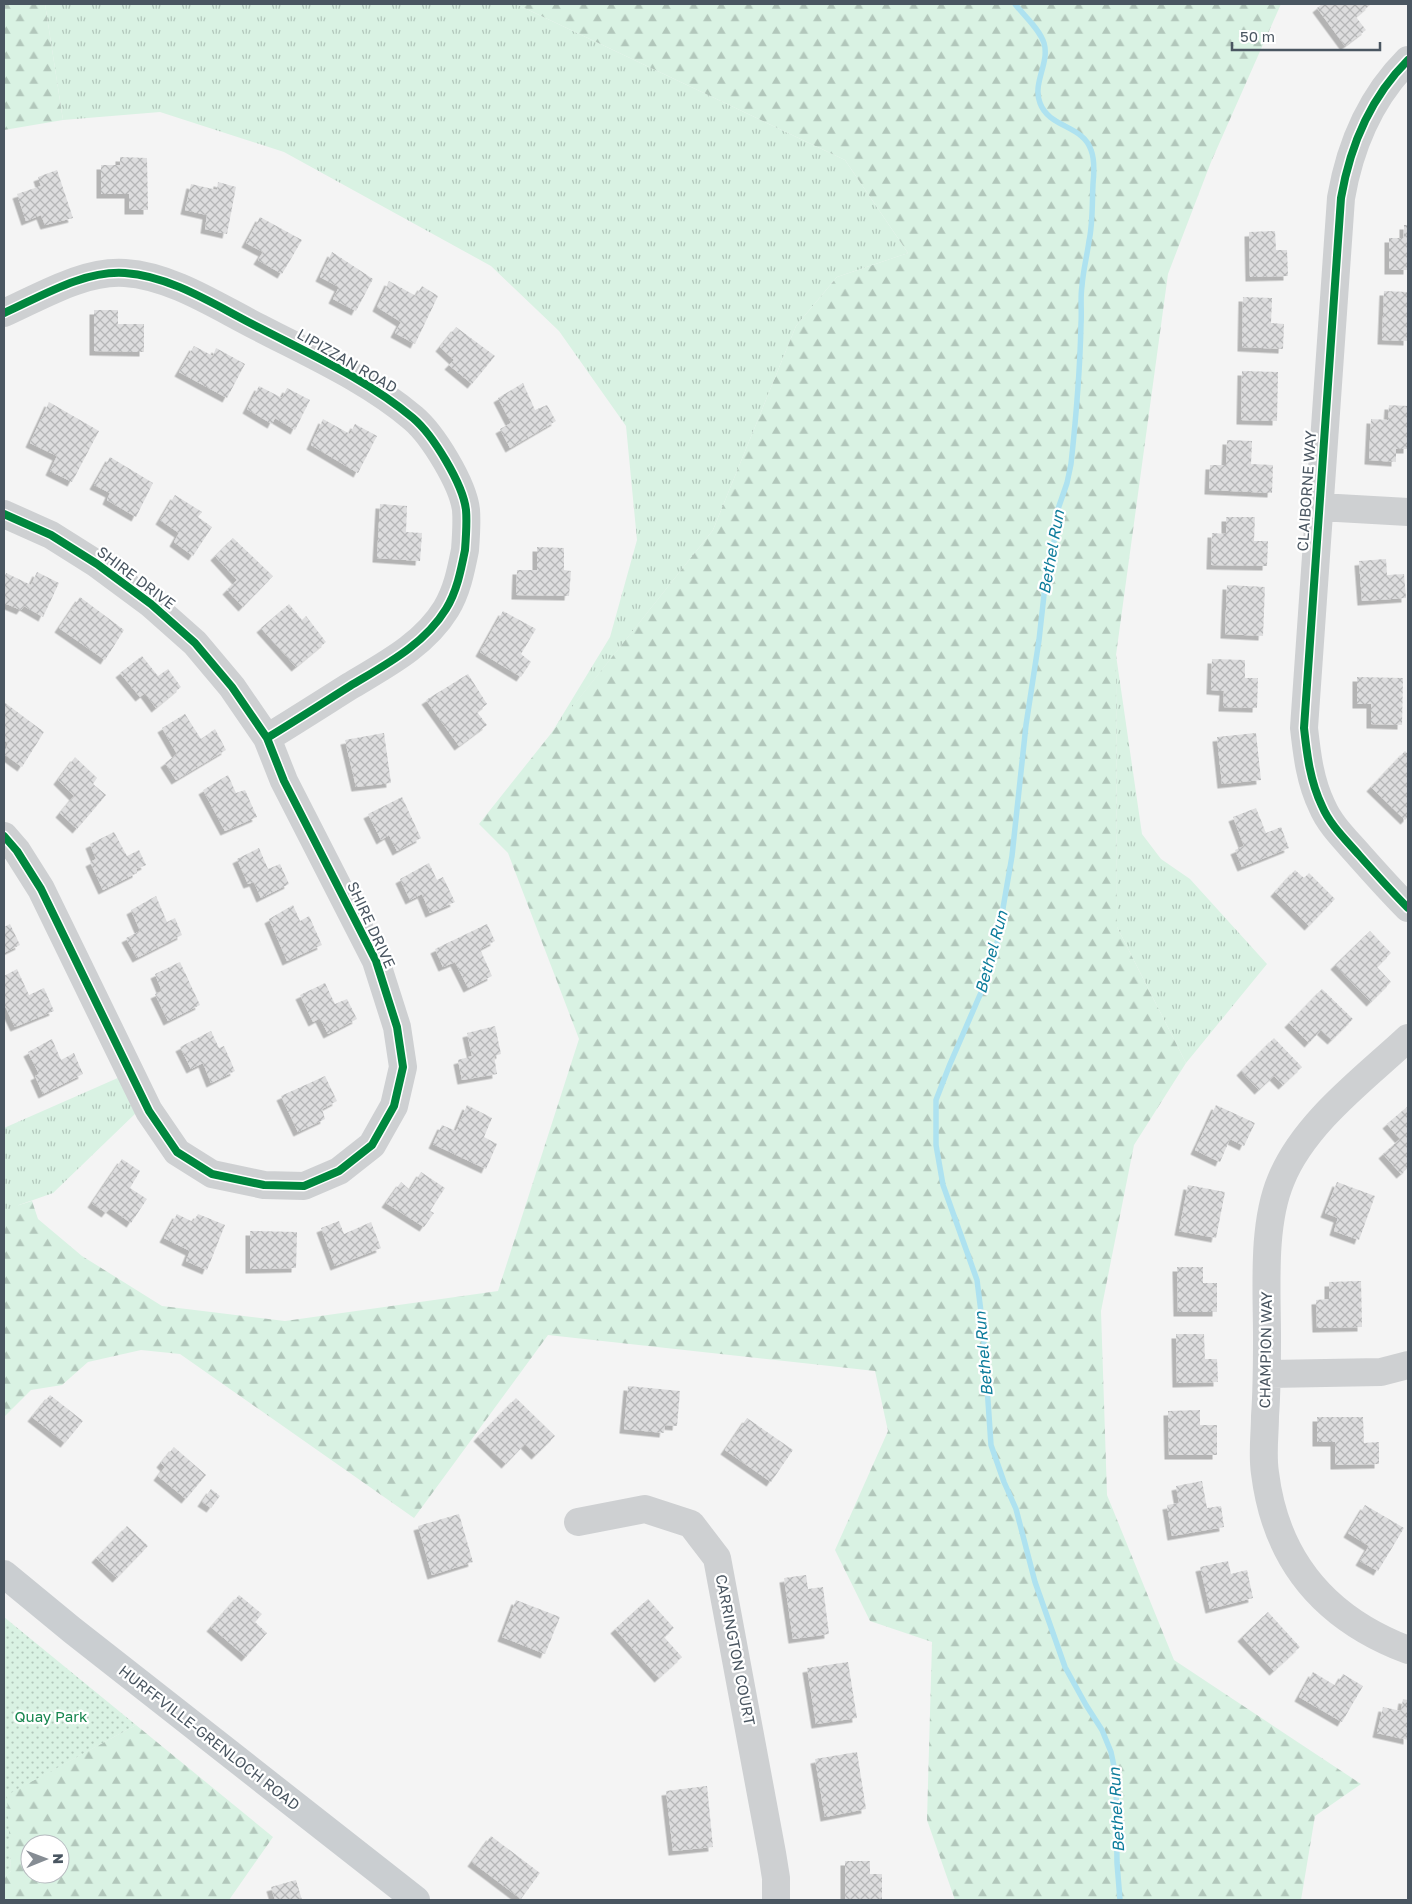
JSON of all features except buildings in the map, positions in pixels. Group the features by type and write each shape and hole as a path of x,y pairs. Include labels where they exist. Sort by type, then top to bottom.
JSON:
{"main road":[{"name":"HURFFVILLE-GRENLOCH ROAD","path":"4,1574 72,1630 416,1900"}],"street":[{"name":"CLAIBORNE WAY","path":"1408,60 1384,87 1356,139 1346,168 1342,198 1304,728 1307,758 1313,784 1322,807 1331,822 1408,908"},
{"name":"LIPIZZAN ROAD","path":"4,313 70,282 102,274 123,272 161,279 327,362 376,391 415,420 438,447 456,480 466,508 466,539 461,574 447,608 428,633 396,658 267,738"},
{"path":"1320,507 1408,512"},
{"name":"SHIRE DRIVE","path":"4,514 51,535 97,564 151,604 201,650 232,687 267,738 284,781 376,961 397,1027 404,1067 394,1106 372,1146 339,1171 304,1186 264,1185 212,1174 177,1152 149,1111 41,889 17,851 4,836"},
{"name":"CHAMPION WAY","path":"1408,1038 1330,1110 1313,1129 1289,1162 1280,1181 1275,1198 1267,1247 1265,1472 1278,1527 1290,1554 1304,1576 1322,1598 1341,1615 1362,1629 1408,1650"},
{"path":"1267,1374 1381,1372 1408,1365"},
{"name":"CARRINGTON COURT","path":"578,1522 645,1508 691,1524 717,1558 772,1853 776,1878 776,1900"}],"green space":[{"path":"4,4 45,4 63,120 4,130"},
{"path":"45,4 516,4 845,160 908,253 837,277 796,326 713,530 551,734 610,637 637,540 626,426 559,331 491,266 284,152 160,112 63,120"},
{"path":"516,4 1281,4 1211,162 1168,274 1116,655 1117,927 1186,1063 1134,1145 1101,1311 1107,1495 1174,1660 1361,1784 1315,1816 1301,1900 955,1900 927,1820 932,1642 870,1621 835,1550 888,1431 875,1371 548,1335 414,1518 180,1354 141,1350 88,1362 62,1385 31,1390 4,1417 5,1231 7,1215 19,1205 32,1201 38,1219 82,1256 162,1306 285,1321 498,1291 579,1039 508,853 479,824 713,530 796,326 837,277 908,253 845,160"},
{"path":"1116,655 1142,834 1161,859 1190,879 1267,964 1186,1063 1117,927"},
{"path":"120,1077 137,1112 53,1193 19,1205 5,1231 6,1273 4,1279 4,1128"},
{"name":"Quay Park","path":"4,1617 136,1725 7,1795 11,1871 4,1877"},
{"path":"136,1725 273,1837 229,1900 4,1900 4,1877 11,1871 6,1795"}],"waterway":[{"name":"Bethel Run","path":"1015,4 1035,27 1044,43 1045,58 1038,88 1038,96 1044,111 1081,136 1091,150 1094,167 1092,220 1081,291 1079,377 1071,464 1058,509 1057,527 1045,586 1026,725 1012,856 997,943 986,981 936,1100 936,1145 943,1185 977,1280 983,1328 991,1445 1016,1509 1035,1582 1065,1667 1102,1730 1111,1752 1116,1776 1117,1863 1120,1900"}],"cycle path":[{"path":"1408,60 1383,90 1372,107 1356,142 1341,198 1304,728 1312,777 1325,813 1344,838 1408,908"},
{"path":"4,313 63,286 94,276 125,273 143,275 160,280 211,302 359,380 396,404 413,418 438,448 459,487 466,510 465,550 462,565 456,588 446,609 427,633 403,653 267,738"},
{"path":"4,514 51,535 97,564 151,604 195,643 232,687 267,738 284,781 376,961 397,1027 403,1067 394,1106 372,1145 339,1171 304,1186 264,1185 212,1174 177,1152 149,1111 41,889 17,851 4,836"}]}
